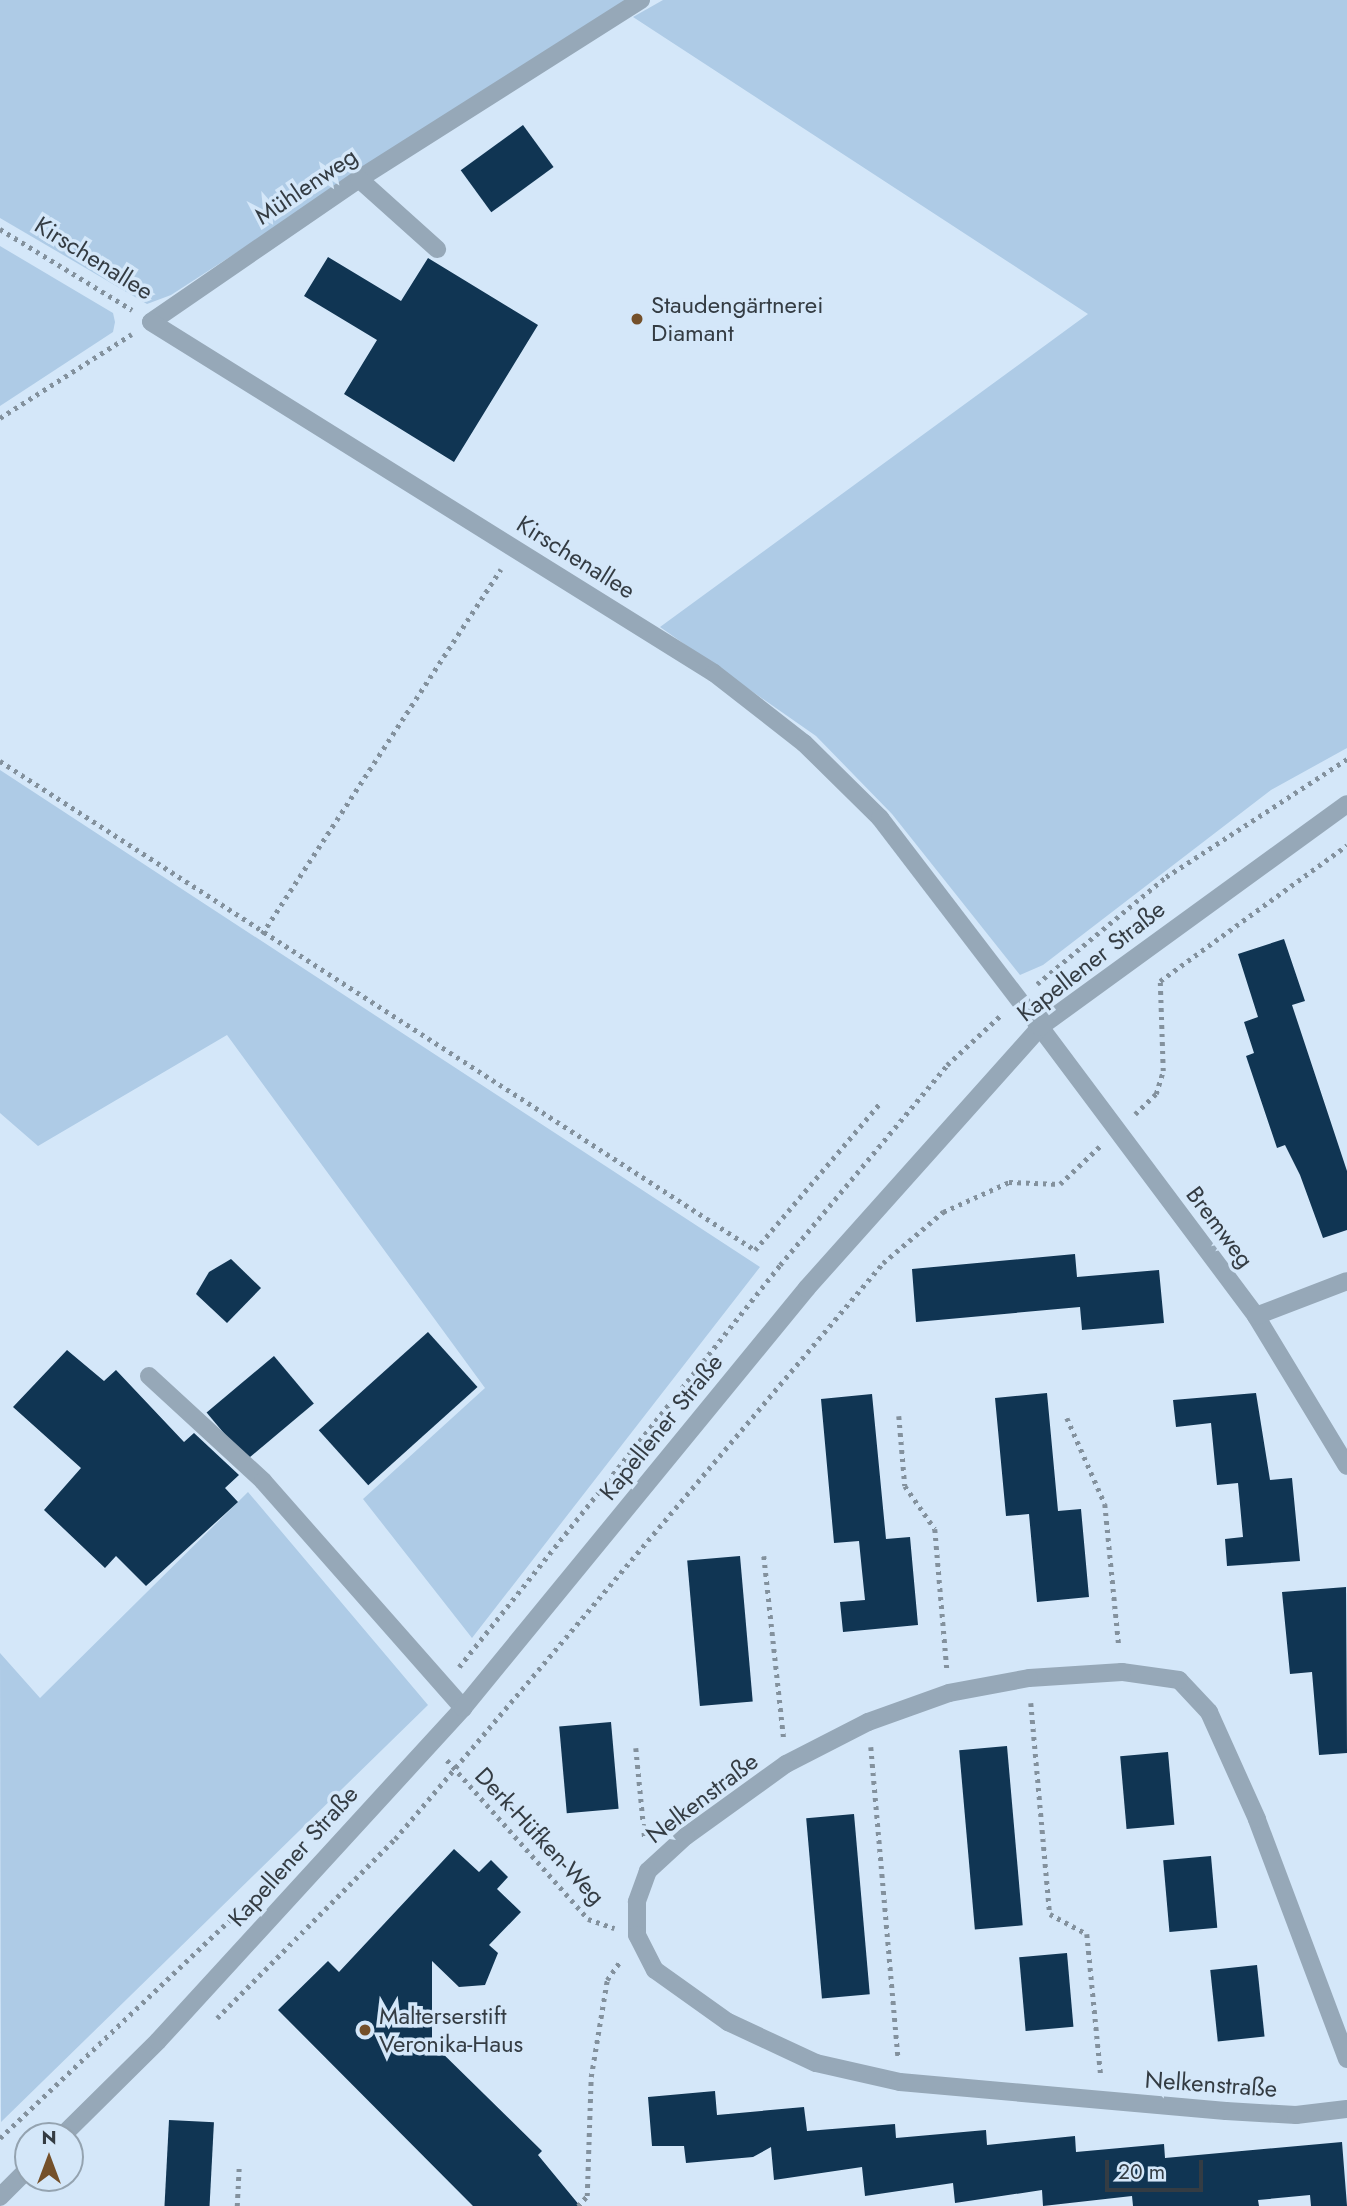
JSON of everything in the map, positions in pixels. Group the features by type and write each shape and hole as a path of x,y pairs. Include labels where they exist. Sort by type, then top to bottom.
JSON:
{"street":[{"name":"Mühlenweg","path":"151,322 359,179 641,0"},
{"path":"359,179 437,249"},
{"name":"Kirschenallee","path":"151,322 714,673 804,743 880,818 1040,1027"},
{"name":"Kapellener Straße","path":"76,2122 158,2041 463,1708 807,1288 1040,1027 1347,804"},
{"name":"Bremweg","path":"1040,1027 1256,1316 1347,1466"},
{"path":"1256,1316 1347,1281"},
{"path":"149,1376 263,1481 463,1708"},
{"name":"Nelkenstraße","path":"1347,2059 1257,1819 1209,1712 1180,1680 1122,1672 1029,1678 950,1693 868,1722 786,1764 648,1871 637,1902 637,1935 655,1970 729,2022 816,2063 900,2082 1104,2100 1296,2115 1347,2109"},
{"path":"0,2197 14,2183"}],"path":[{"name":"Kirschenallee","path":"0,229 151,322"},
{"path":"0,418 151,322"},
{"path":"262,934 515,548"},
{"path":"0,761 262,934 755,1251 881,1102"},
{"path":"207,2028 296,1943 455,1769 883,1262 943,1212 1009,1182 1060,1184 1156,1094 1163,1070 1160,981 1347,845"},
{"path":"899,1416 905,1486 935,1530 950,1693"},
{"path":"1067,1418 1105,1504 1122,1672"},
{"path":"764,1556 786,1764"},
{"path":"1029,1678 1050,1914 1087,1934 1104,2100"},
{"path":"868,1722 900,2082"},
{"name":"Derk-Hüfken-Weg","path":"431,1742 588,1919 637,1935"},
{"path":"636,1748 648,1871"},
{"path":"578,2206 587,2196 591,2077 607,1980 637,1935"},
{"path":"237,2206 239,2166"}],"shaded area":[{"path":"0,0 627,0 171,295 147,304 0,218"},
{"path":"663,0 1347,0 1347,748 1271,790 1043,965 1020,975 892,814 816,736 660,627 1088,314 633,17"},
{"path":"0,246 113,313 115,322 113,332 0,406"},
{"path":"0,770 760,1267 472,1638 363,1499 485,1388 227,1035 38,1146 0,1113"},
{"path":"248,1492 428,1705 1,2122 0,1653 40,1698"}],"building":[{"path":"523,125 554,167 491,212 461,170"},
{"path":"328,257 401,301 428,258 538,325 454,462 344,394 377,340 304,296"},
{"path":"1284,939 1305,1001 1292,1005 1347,1171 1347,1230 1323,1238 1300,1175 1285,1145 1277,1148 1246,1056 1254,1053 1244,1022 1258,1017 1238,954"},
{"path":"1075,1254 1077,1277 1159,1270 1164,1323 1082,1330 1080,1307 916,1322 912,1269"},
{"path":"231,1259 261,1288 227,1323 196,1294 209,1272"},
{"path":"428,1332 478,1387 368,1485 319,1430"},
{"path":"67,1350 104,1381 116,1370 184,1442 194,1433 239,1475 225,1488 238,1502 146,1586 116,1556 105,1568 44,1510 81,1468 13,1407"},
{"path":"274,1356 314,1403 246,1460 207,1413"},
{"path":"1047,1393 1058,1511 1081,1509 1089,1597 1037,1602 1029,1514 1006,1516 995,1398"},
{"path":"1256,1393 1270,1480 1292,1478 1300,1561 1227,1566 1225,1539 1243,1537 1238,1483 1217,1485 1211,1423 1176,1427 1173,1400"},
{"path":"872,1394 886,1539 910,1537 918,1625 843,1632 840,1602 865,1600 859,1541 834,1543 821,1399"},
{"path":"740,1556 753,1701 700,1706 687,1561"},
{"path":"1346,1587 1347,1753 1319,1755 1312,1672 1290,1674 1282,1592"},
{"path":"611,1722 619,1809 567,1813 559,1727"},
{"path":"1007,1746 1023,1925 975,1929 959,1750"},
{"path":"1168,1752 1174,1825 1127,1829 1120,1756"},
{"path":"854,1814 870,1994 822,1998 806,1818"},
{"name":"Malterserstift Veronika-Haus","path":"454,1849 479,1872 491,1860 508,1877 497,1889 521,1912 489,1945 498,1953 485,1985 459,1987 432,1961 432,2043 542,2151 538,2155 580,2206 473,2206 278,2010 328,1961 339,1972"},
{"path":"1211,1856 1217,1928 1169,1932 1163,1860"},
{"path":"1067,1953 1073,2027 1026,2031 1019,1957"},
{"path":"1257,1965 1265,2037 1218,2042 1210,1970"},
{"path":"715,2091 717,2115 804,2107 807,2131 895,2124 896,2138 986,2130 987,2145 1075,2136 1076,2152 1164,2144 1165,2158 1342,2142 1347,2206 1311,2206 1310,2195 1258,2200 1259,2206 1133,2206 1132,2196 1043,2206 1042,2190 955,2203 953,2183 865,2196 862,2167 774,2180 771,2147 753,2157 686,2163 684,2146 652,2146 648,2097"},
{"path":"169,2120 214,2122 210,2206 164,2206"}],"place":[{"name":"Staudengärtnerei Diamant","path":"637,319"},
{"name":"Malterserstift Veronika-Haus","path":"365,2030"}]}
